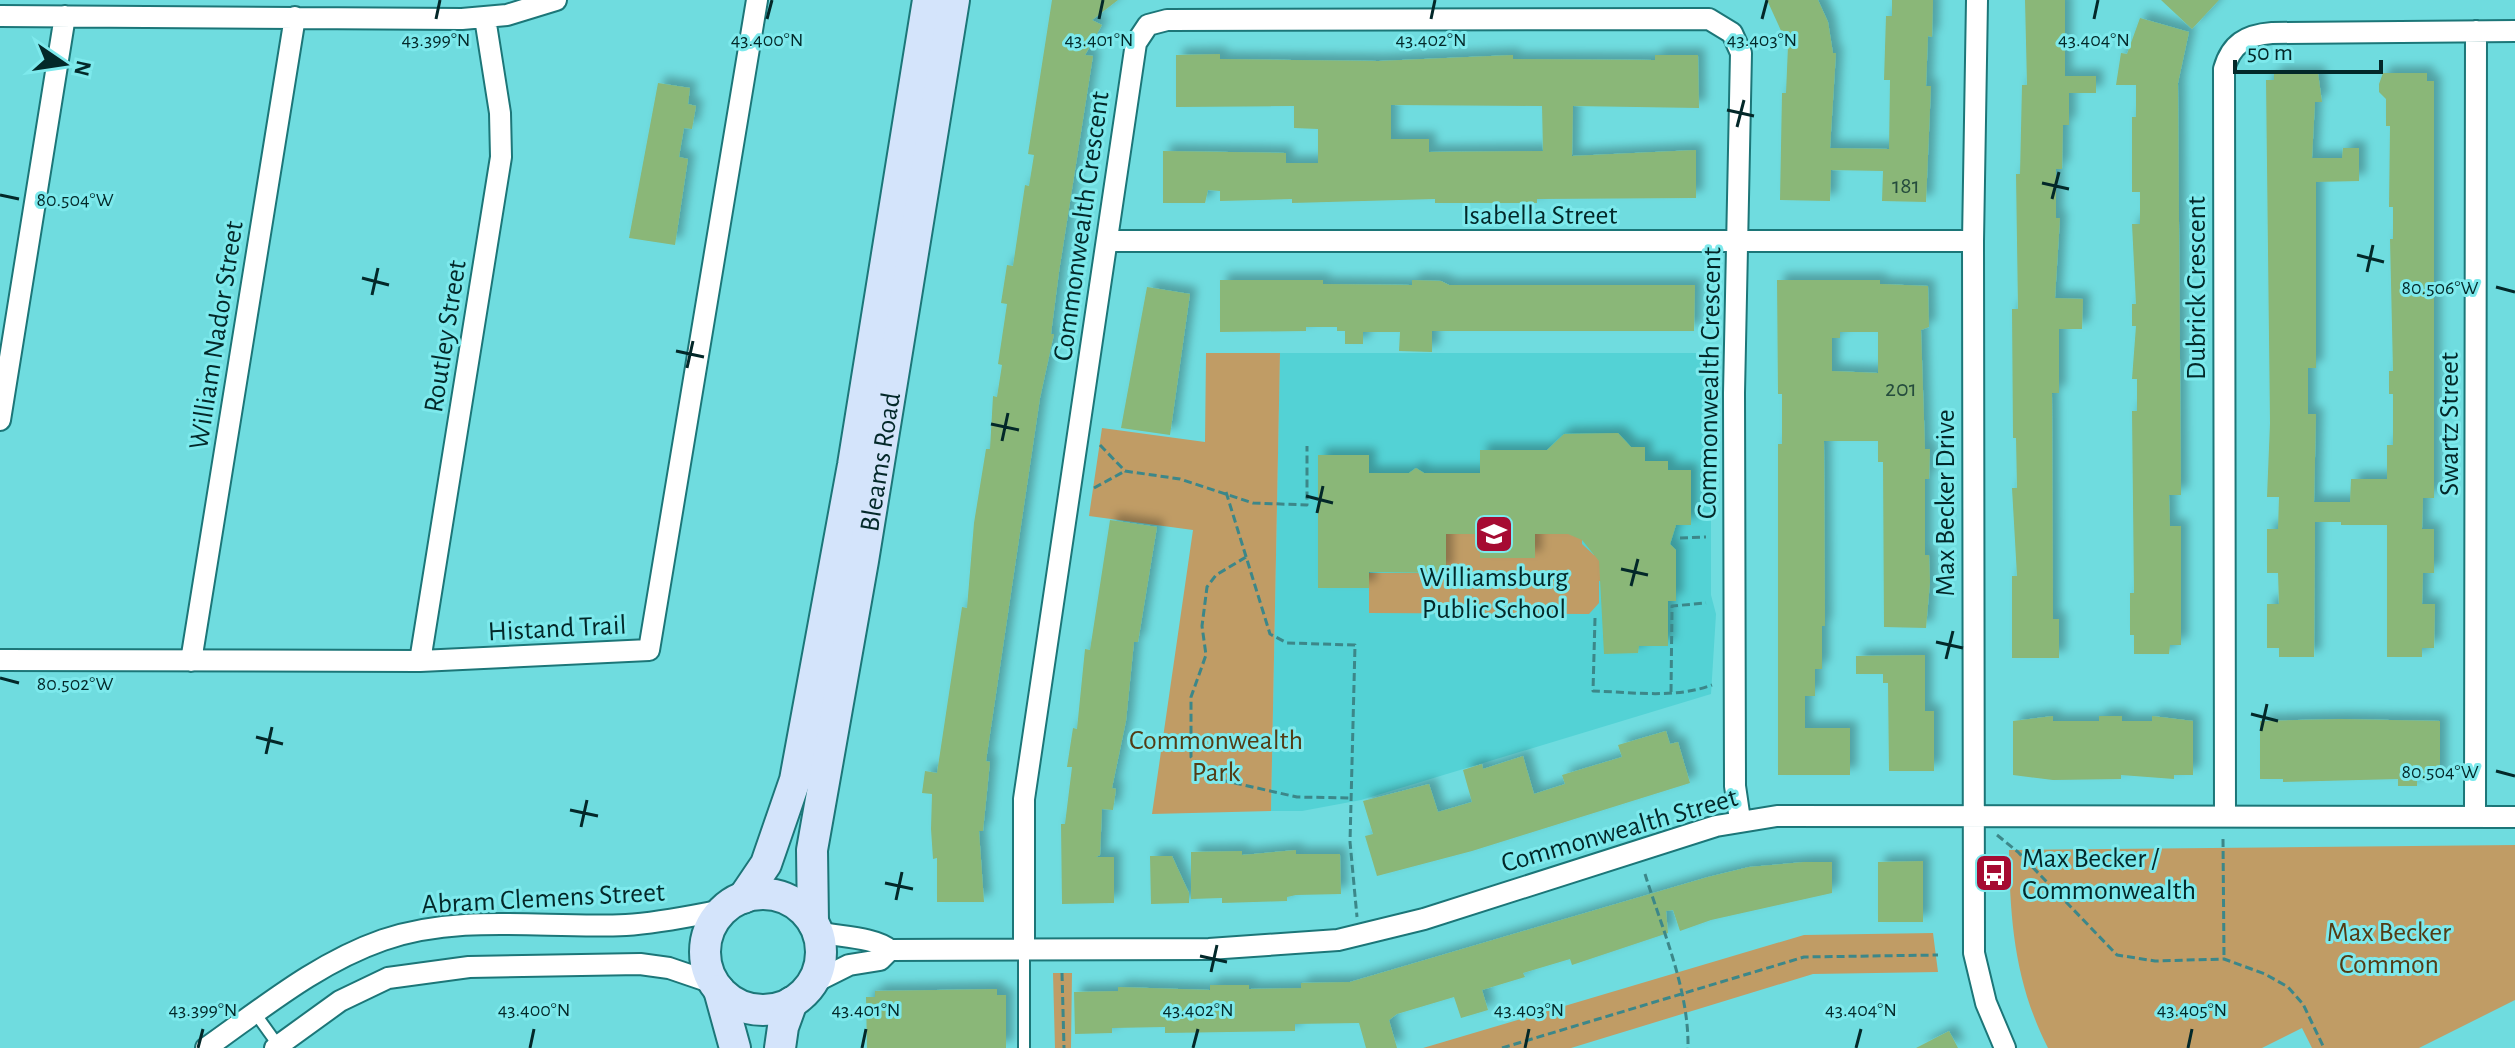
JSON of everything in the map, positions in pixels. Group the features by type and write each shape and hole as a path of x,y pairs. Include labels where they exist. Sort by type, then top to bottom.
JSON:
{"main road":[{"name":"Bleams Road","path":"733,904 766,864 795,780 856,450 928,0"},
{"name":"Bleams Road","path":"815,927 812,850 863,561 954,0"},
{"path":"735,1048 704,953 713,922 733,904 774,895 796,905 815,927 820,959 783,1027 780,1048"},
{"path":"716,986 737,1005 753,1010 770,1010 802,993"}],"street":[{"path":"0,16 485,18 529,10 556,0"},
{"name":"Histand Trail","path":"0,660 420,661 649,650 757,0"},
{"name":"Max Becker Drive","path":"1977,0 1973,241 1974,953 1986,1003 2005,1048"},
{"path":"0,420 65,16"},
{"name":"William Nador Street","path":"191,661 295,17"},
{"name":"Routley Street","path":"420,661 501,157 502,125 485,18"},
{"name":"Commonwealth Crescent","path":"1024,949 1024,799 1136,43 1148,25 1167,20 1709,19 1732,33 1741,53 1735,770 1740,820"},
{"name":"Swartz Street","path":"2475,816 2476,31"},
{"name":"Dubrick Crescent","path":"2225,816 2224,69 2229,52 2241,41 2272,33 2515,31"},
{"name":"Isabella Street","path":"1107,241 1973,241"},
{"name":"Commonwealth Street","path":"815,927 850,940 880,941 890,950 1209,949 1338,940 1424,919 1740,820 1972,816 2515,817"},
{"name":"Abram Clemens Street","path":"206,1048 340,958 417,931 512,924 625,925 733,904"},
{"name":"Commonwealth Street","path":"802,993 849,965 880,960 890,950"},
{"path":"276,1047 340,1001 388,978 415,974 469,967 640,964 669,968 716,986"}],"lane":[{"path":"1024,949 1024,1048"},
{"path":"255,1013 276,1047"}],"path":[{"path":"1100,445 1125,471"},
{"path":"1094,488 1125,471 1180,479 1253,503 1307,505 1307,446"},
{"path":"1226,492 1270,634 1287,643 1355,645 1350,842 1358,935"},
{"path":"1680,538 1706,537"},
{"path":"1246,557 1216,575 1207,587 1202,626 1206,655 1191,697 1191,757 1208,777 1297,797 1351,798"},
{"path":"1671,693 1672,606 1706,603"},
{"path":"1595,618 1593,691 1694,692 1712,685"},
{"path":"1972,816 2018,852 2117,955 2155,961 2224,959 2288,987 2303,1004 2324,1048"},
{"path":"2223,839 2224,959"},
{"path":"1645,874 1682,992 1688,1048"},
{"path":"1502,1048 1804,957 1938,955"},
{"path":"1062,973 1064,1048"}],"shaded area":[{"name":"Williamsburg Public School","path":"1280,353 1717,353 1718,454 1711,472 1711,595 1716,614 1711,694 1361,800 1302,811 1271,811"}],"green space":[{"name":"Commonwealth Park","path":"1206,353 1280,353 1271,811 1152,814 1193,530 1089,516 1102,428 1205,442"},
{"path":"1446,534 1480,534 1535,558 1535,534 1573,534 1578,538 1582,534 1582,544 1594,555 1611,555 1611,580 1599,581 1599,603 1589,614 1369,613 1369,573 1446,573"},
{"name":"Max Becker Common","path":"2515,845 2515,1000 2419,1048 2312,1048 2302,1028 2262,1048 2048,1048 2021,976 2013,927 2009,850"},
{"path":"1933,933 1938,972 1813,974 1571,1048 1423,1048 1804,935"},
{"path":"1053,973 1072,973 1071,1048 1055,1048"}],"building":[{"path":"1052,0 1118,0 1092,20 1102,25 1085,55 1093,56 1059,272 1051,334 1054,334 1040,398 986,761 990,762 983,831 979,831 984,902 937,902 937,858 933,859 931,829 932,794 922,793 925,771 937,773 962,607 967,608 974,523 986,449 990,449 993,396 997,397 1002,365 998,364 1007,304 1001,303 1007,265 1013,266 1025,185 1029,186 1034,155 1028,154"},
{"path":"1767,0 1818,0 1828,22 1833,53 1836,53 1830,148 1889,149 1890,80 1884,80 1886,16 1892,16 1892,0 1933,0 1926,86 1931,86 1926,202 1882,201 1883,171 1831,170 1830,201 1780,200 1782,93 1786,93 1788,46"},
{"path":"2025,0 2065,0 2065,76 2096,76 2096,93 2069,93 2069,125 2063,125 2062,169 2056,169 2056,218 2060,218 2055,298 2083,299 2082,329 2059,329 2059,393 2052,393 2053,619 2059,619 2059,658 2012,658 2012,576 2017,576 2012,488 2017,488 2016,438 2013,438 2012,309 2018,309 2016,174 2020,174 2022,85 2027,85"},
{"path":"2161,0 2219,0 2192,29"},
{"path":"2140,18 2189,32 2178,83 2181,495 2169,495 2170,526 2181,526 2181,645 2170,645 2169,654 2134,654 2134,635 2130,635 2130,593 2134,593 2132,411 2137,411 2137,379 2132,379 2136,326 2132,326 2132,304 2136,304 2132,224 2140,224 2140,192 2132,192 2132,117 2136,117 2136,85 2116,85 2121,53 2127,54"},
{"path":"1220,54 1220,59 1379,61 1513,55 1513,59 1655,60 1655,55 1698,55 1699,108 1573,106 1572,156 1696,150 1696,198 1537,199 1537,203 1435,203 1435,199 1292,203 1292,199 1220,201 1220,191 1208,190 1205,203 1163,203 1163,151 1286,153 1286,163 1318,163 1318,129 1294,128 1294,106 1176,107 1176,55","holes":["1391,105 1542,106 1543,151 1429,152 1429,139 1391,139"]},
{"path":"2274,73 2318,73 2322,102 2315,102 2312,158 2342,158 2343,148 2359,148 2359,181 2316,182 2316,368 2308,368 2308,414 2316,414 2314,502 2350,502 2351,479 2387,479 2387,445 2393,445 2393,394 2389,394 2389,371 2393,371 2390,239 2393,239 2393,207 2389,207 2390,126 2386,126 2386,99 2379,92 2379,84 2383,73 2427,73 2427,81 2434,81 2434,498 2423,498 2422,529 2434,529 2434,573 2423,573 2422,604 2435,604 2434,648 2422,648 2422,657 2387,657 2387,525 2341,525 2341,522 2315,522 2314,657 2279,657 2279,648 2267,648 2267,604 2279,604 2278,573 2267,573 2267,529 2278,529 2279,497 2267,497 2270,423 2266,80 2274,80"},
{"path":"658,83 690,88 688,104 696,106 692,129 684,128 679,157 688,159 675,245 629,238"},
{"path":"1220,280 1323,280 1323,284 1412,285 1412,280 1441,281 1449,285 1695,285 1694,331 1432,331 1432,352 1399,351 1400,332 1363,332 1363,344 1345,344 1345,331 1337,331 1337,327 1306,327 1306,331 1220,332"},
{"path":"1777,280 1880,280 1880,284 1928,286 1929,327 1921,330 1925,449 1930,449 1929,479 1925,479 1925,555 1929,555 1930,582 1926,628 1884,627 1883,462 1878,462 1878,441 1824,441 1825,626 1822,626 1822,669 1815,669 1815,696 1805,696 1805,728 1850,728 1850,775 1778,775 1778,444 1782,444 1782,394 1778,394","holes":["1840,332 1878,332 1878,373 1832,371 1832,338 1840,338"]},
{"path":"1147,287 1190,294 1170,435 1121,428"},
{"path":"1618,433 1631,447 1645,447 1645,461 1668,461 1668,470 1691,470 1691,525 1676,525 1670,544 1676,550 1676,601 1668,601 1668,646 1639,646 1638,653 1604,654 1599,561 1582,540 1568,534 1535,534 1535,558 1480,558 1480,534 1446,534 1446,573 1369,572 1369,588 1318,588 1318,455 1369,455 1369,473 1409,473 1416,468 1424,473 1480,473 1480,450 1547,450 1564,434"},
{"path":"1110,520 1157,527 1138,642 1134,642 1126,721 1112,788 1116,789 1113,810 1102,809 1100,855 1096,857 1114,857 1114,903 1062,904 1061,824 1065,824 1072,767 1067,767 1073,728 1077,729 1085,649 1090,650"},
{"path":"1925,655 1925,711 1934,711 1934,771 1889,771 1888,683 1883,683 1883,674 1856,674 1856,656"},
{"path":"2053,716 2053,721 2099,721 2099,716 2122,716 2122,721 2152,721 2152,716 2193,721 2193,775 2174,775 2174,779 2121,775 2121,779 2053,780 2013,775 2013,721"},
{"path":"2260,721 2440,721 2440,780 2417,779 2417,786 2398,786 2398,779 2283,782 2283,779 2260,779"},
{"path":"1666,731 1670,744 1678,742 1690,783 1472,851 1377,876 1365,836 1373,834 1363,801 1429,784 1438,812 1472,802 1463,770 1482,764 1483,769 1523,756 1534,794 1565,784 1562,775 1622,757 1618,745"},
{"path":"1296,850 1296,854 1340,854 1341,894 1296,895 1287,897 1287,901 1222,903 1222,898 1191,899 1191,852 1242,851 1242,855"},
{"path":"1150,856 1172,856 1189,893 1189,903 1151,904"},
{"path":"1923,861 1923,922 1878,922 1878,862"},
{"path":"1832,862 1832,893 1711,920 1680,931 1673,910 1666,911 1668,933 1572,965 1570,959 1523,973 1525,977 1482,990 1488,1010 1461,1018 1454,997 1397,1014 1389,1020 1397,1048 1366,1048 1359,1023 1295,1024 1295,1031 1165,1033 1165,1027 1112,1028 1112,1033 1075,1034 1074,992 1118,991 1118,987 1210,990 1210,985 1249,985 1249,989 1301,988 1301,983 1350,982 1708,877 1749,867"},
{"path":"997,989 997,995 1006,995 1006,1048 867,1048 866,997 875,997 875,991"},
{"path":"1949,1031 1958,1048 1916,1048"}],"place":[{"name":"Williamsburg Public School","path":"1494,534"},
{"name":"Max Becker / Commonwealth","path":"1994,873"}]}
